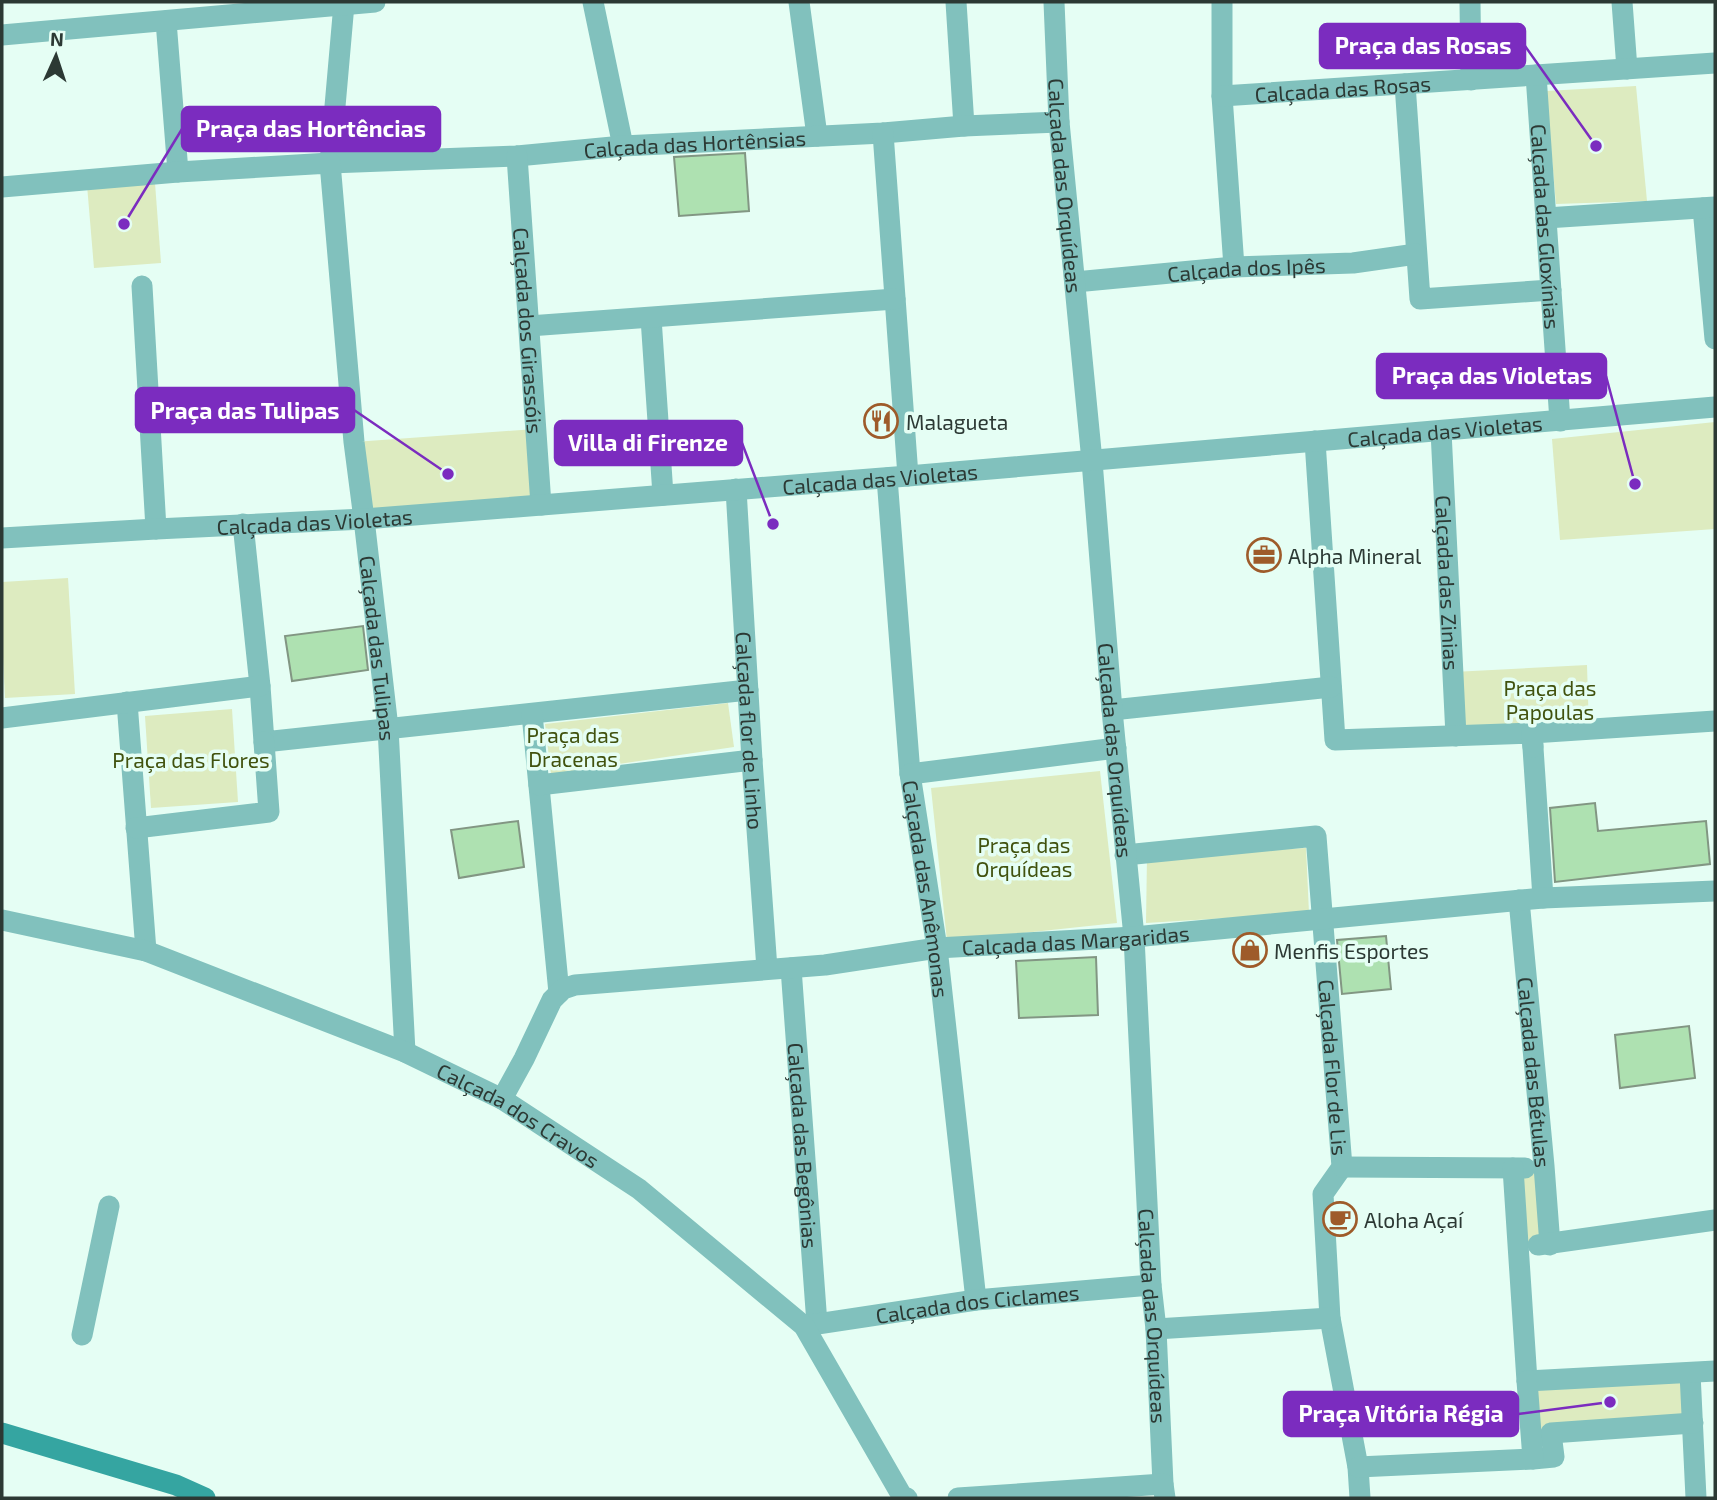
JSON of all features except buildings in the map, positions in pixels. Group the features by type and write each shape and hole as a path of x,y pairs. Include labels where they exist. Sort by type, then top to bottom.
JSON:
{"main road":[{"path":"2,1433 176,1485 205,1498"}],"street":[{"path":"2,35 374,2"},
{"path":"593,2 623,146"},
{"path":"799,2 817,136"},
{"path":"956,2 964,126"},
{"name":"Calçada das Orquídeas","path":"1054,2 1059,122 1134,937 1164,1491"},
{"path":"1222,2 1222,96 1234,267"},
{"path":"1470,2 1471,80"},
{"path":"1622,2 1627,69"},
{"name":"Calçada das Tulipas","path":"344,4 330,163 354,442 388,728 405,1052"},
{"path":"166,21 178,172"},
{"name":"Calçada das Rosas","path":"1222,96 1715,63"},
{"name":"Calçada das Gloxínias","path":"1536,75 1560,421"},
{"path":"1405,84 1420,299 1551,290"},
{"name":"Calçada das Hortênsias","path":"2,187 178,172 517,156 623,146 1059,122"},
{"name":"Calçada das Anêmonas","path":"883,133 895,299 897,477 911,774 937,948 976,1300"},
{"name":"Calçada dos Girassóis","path":"517,156 541,505"},
{"path":"1546,218 1709,208 1715,339"},
{"name":"Calçada dos Ipês","path":"1075,282 1234,267 1353,263 1416,254"},
{"path":"142,286 156,528"},
{"path":"528,326 895,299"},
{"path":"650,318 663,495"},
{"name":"Calçada das Violetas","path":"2,538 364,519 1715,408"},
{"name":"Calçada das Zinias","path":"1441,431 1456,736"},
{"path":"1315,441 1335,740 1532,733 1715,721"},
{"name":"Calçada flor de Linho","path":"736,489 767,969"},
{"path":"136,828 270,812 243,524"},
{"path":"2,718 260,687"},
{"path":"1112,710 1331,687"},
{"path":"264,742 748,690"},
{"path":"127,702 146,951"},
{"path":"502,1099 552,1000 559,993 532,714"},
{"path":"1532,733 1543,898"},
{"path":"911,774 1115,748"},
{"path":"539,785 752,760"},
{"name":"Calçada Flor de Lis","path":"1125,855 1317,836 1342,1167 1323,1194 1330,1318 1358,1467 1360,1498"},
{"name":"Calçada das Margaridas","path":"559,993 583,984 825,965 937,948 1134,937 1543,898 1715,891"},
{"name":"Calçada das Bétulas","path":"1519,900 1550,1245"},
{"name":"Calçada dos Cravos","path":"2,920 146,951 405,1052 502,1099 639,1189 810,1325 903,1497"},
{"name":"Calçada das Begônias","path":"791,968 810,1325"},
{"path":"1342,1167 1544,1167"},
{"name":"Calçada das Bétulas","path":"1513,1168 1533,1458"},
{"path":"82,1335 109,1206"},
{"path":"1518,1247 1550,1245 1715,1220"},
{"name":"Calçada dos Ciclames","path":"810,1325 976,1300 1151,1284"},
{"path":"1156,1329 1330,1318"},
{"path":"1527,1381 1715,1371"},
{"path":"1690,1373 1696,1498"},
{"path":"1358,1467 1554,1457 1551,1433 1693,1423"},
{"path":"958,1498 1164,1491"}],"green space":[{"path":"1636,86 1647,201 1556,204 1546,91"},
{"path":"155,183 161,263 94,268 87,185"},
{"path":"1715,422 1715,529 1560,540 1552,439"},
{"path":"535,429 541,505 364,519 354,442"},
{"path":"68,578 75,694 5,698 2,582"},
{"name":"Praça das Papoulas","path":"1587,665 1589,730 1456,736 1453,672"},
{"name":"Praça das Dracenas","path":"728,703 734,747 551,774 545,724"},
{"name":"Praça das Flores","path":"232,709 238,802 151,808 145,716"},
{"name":"Praça das Orquídeas","path":"1100,771 1117,923 947,941 931,788"},
{"path":"1306,848 1309,913 1146,923 1147,856"},
{"path":"1544,1166 1550,1245 1518,1247 1513,1168"},
{"path":"1690,1373 1693,1423 1551,1433 1533,1459 1527,1381"}],"place":[{"name":"Praça das Rosas","path":"1596,146"},
{"name":"Praça das Hortências","path":"124,224"},
{"name":"Malagueta","path":"881,421"},
{"name":"Praça das Tulipas","path":"448,474"},
{"name":"Praça das Violetas","path":"1635,484"},
{"name":"Villa di Firenze","path":"773,524"},
{"name":"Alpha Mineral","path":"1264,555"},
{"name":"Menfis Esportes","path":"1250,950"},
{"name":"Aloha Açaí","path":"1340,1219"},
{"name":"Praça Vitória Régia","path":"1610,1402"}]}
